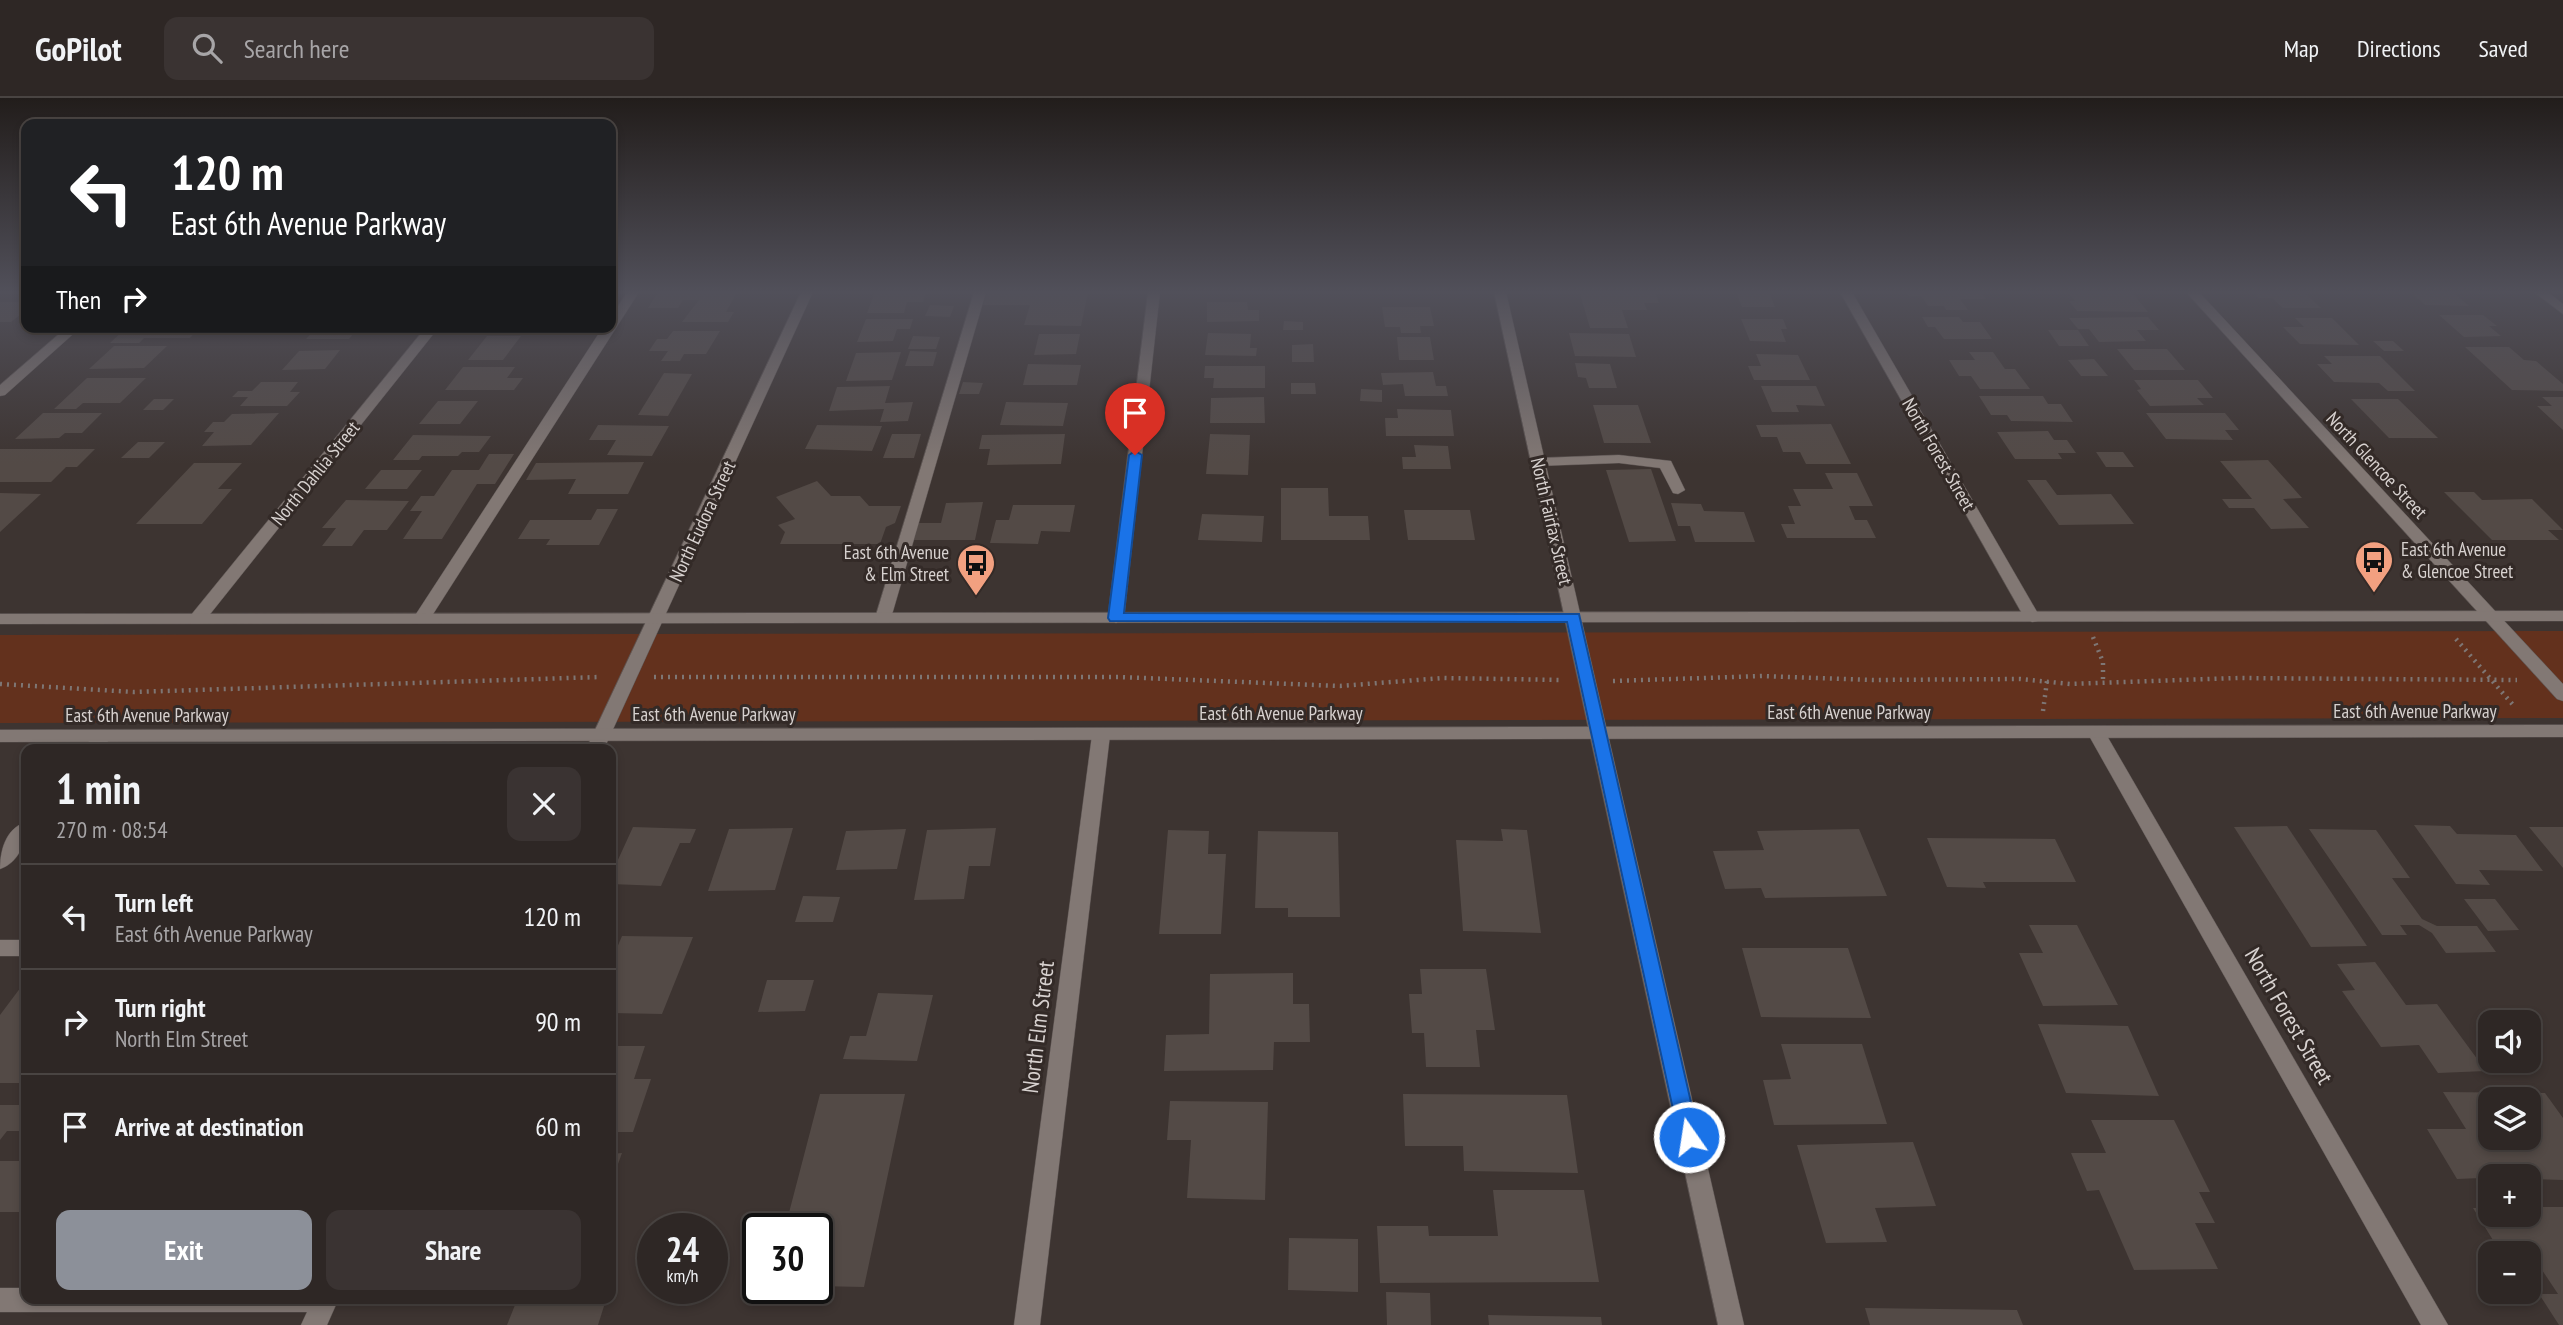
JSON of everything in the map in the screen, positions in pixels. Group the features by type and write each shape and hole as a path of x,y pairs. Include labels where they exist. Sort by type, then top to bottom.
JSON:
{"street":[{"path":"0,392 49,349"},
{"name":"North Dahlia Street","path":"197,619 415,349"},
{"path":"422,618 595,349"},
{"name":"North Eudora Street","path":"598,742 780,349"},
{"path":"883,618 963,349"},
{"path":"1116,618 1147,349"},
{"name":"North Fairfax Street","path":"1513,349 1731,1325"},
{"name":"North Forest Street","path":"1879,349 2032,617"},
{"name":"North Glencoe Street","path":"2245,349 2563,695"},
{"path":"1538,462 1619,459 1666,464 1678,490"},
{"path":"0,619 2563,616"},
{"name":"East 6th Avenue Parkway","path":"0,736 97,742 598,742 1101,735 2563,731"},
{"name":"North Forest Street","path":"2097,734 2435,1325"},
{"name":"North Elm Street","path":"1027,1325 1101,735"},
{"path":"0,861 21,835"},
{"path":"0,948 21,948"},
{"path":"0,1300 21,1300"},
{"path":"314,1325 324,1304"}],"path":[{"path":"2082,617 2095,639 2103,662 2103,683"},
{"path":"2437,617 2535,731"},
{"path":"0,684 134,692 629,676 1119,677 1340,686 1443,678 1588,681 1763,676 2103,683 2239,678 2493,681 2547,677"}],"shaded area":[{"path":"2563,631 2563,718 0,723 0,635"}],"building":[{"path":"110,349 164,349 144,368 89,369"},
{"path":"477,349 511,349 503,360 468,360"},
{"path":"709,349 706,354 684,354 680,361 661,361 668,351 649,351"},
{"path":"1035,349 1077,349 1076,354 1034,355"},
{"path":"1206,349 1257,349 1256,356 1205,355"},
{"path":"1292,349 1313,349 1314,362 1292,362"},
{"path":"1398,349 1432,349 1434,360 1399,360"},
{"path":"1573,349 1634,349 1636,357 1575,356"},
{"path":"2117,349 2167,349 2185,370 2134,370"},
{"path":"2382,349 2404,351 2384,351"},
{"path":"2467,349 2512,349 2524,360 2536,361 2563,384 2563,391 2512,390"},
{"path":"340,350 325,369 282,370 299,351"},
{"path":"910,351 937,352 933,366 905,366"},
{"path":"901,352 892,380 846,381 856,353"},
{"path":"1969,352 1993,352 2005,369 2015,369 2030,389 1980,389 1971,376 1959,376 1949,360 1975,360"},
{"path":"1756,354 1798,355 1810,380 1754,380 1748,366 1761,366"},
{"path":"2324,356 2380,356 2415,391 2388,391 2379,383 2334,382 2317,364 2332,364"},
{"path":"2094,359 2108,376 2081,376 2068,360"},
{"path":"1575,363 1610,364 1617,388 1589,388 1586,378 1578,377"},
{"path":"1028,364 1081,365 1077,385 1023,385"},
{"path":"1205,366 1265,366 1265,388 1213,388 1214,378 1204,378"},
{"path":"463,367 515,367 507,378 523,378 514,390 445,390"},
{"path":"1433,372 1436,386 1446,386 1448,396 1405,396 1403,384 1383,385 1381,373"},
{"path":"664,373 692,374 668,416 638,415"},
{"path":"87,378 146,378 120,403 83,403 76,409 54,409"},
{"path":"2134,380 2198,380 2213,398 2197,398 2204,405 2150,406 2137,390 2141,389"},
{"path":"261,382 298,382 290,392 300,392 287,406 240,406 248,397 232,397 238,391 252,391"},
{"path":"963,382 983,383 979,394 959,394"},
{"path":"1291,383 1315,383 1316,394 1291,394"},
{"path":"890,386 885,403 913,402 908,421 880,422 884,409 829,411 837,387"},
{"path":"1761,386 1816,386 1825,406 1796,405 1799,412 1772,412"},
{"path":"1361,389 1382,390 1382,402 1360,401"},
{"path":"1979,396 2043,396 2048,404 2061,404 2073,422 2011,421 2007,415 1991,415"},
{"path":"1264,397 1265,423 1210,423 1211,398"},
{"path":"2542,397 2563,397 2563,430 2537,406 2552,406"},
{"path":"154,399 174,399 163,410 143,410"},
{"path":"2351,399 2398,399 2438,438 2389,438"},
{"path":"438,401 478,401 460,424 419,424"},
{"path":"1006,402 1068,403 1063,426 1000,425"},
{"path":"1593,405 1638,405 1651,443 1604,443"},
{"path":"1397,409 1451,410 1454,436 1386,436 1385,418 1398,418"},
{"path":"43,413 102,413 82,433 65,433 59,438 15,439"},
{"path":"279,413 251,445 202,446 214,432 204,432 213,422 224,422 232,414"},
{"path":"2146,413 2225,413 2239,430 2225,430 2233,440 2166,439"},
{"path":"1831,424 1851,464 1806,464 1800,452 1783,452 1777,437 1761,437 1756,425"},
{"path":"598,425 669,426 652,456 607,455 616,440 589,440"},
{"path":"817,425 882,426 872,451 805,449"},
{"path":"2048,431 2054,440 2067,440 2076,453 2058,453 2062,459 2015,459 1997,432"},
{"path":"892,434 921,434 914,458 883,458"},
{"path":"1065,434 1061,464 987,465 990,449 979,449 982,435"},
{"path":"1210,434 1250,435 1248,475 1206,474"},
{"path":"413,435 491,436 479,452 462,452 458,456 422,456 419,460 393,460"},
{"path":"138,442 165,442 149,458 121,458"},
{"path":"1414,445 1448,446 1451,469 1403,469 1402,457 1416,457"},
{"path":"0,449 95,449 77,467 66,467 51,482 0,482"},
{"path":"2096,452 2123,452 2134,467 2106,467"},
{"path":"489,454 514,454 495,484 477,484 442,539 403,539 422,511 410,511 421,496 434,496 452,470 479,470"},
{"path":"2268,460 2302,498 2283,499 2309,528 2271,529 2254,508 2229,508 2222,499 2252,499 2220,461"},
{"path":"644,462 628,494 568,494 576,479 526,480 536,463"},
{"path":"194,463 242,463 218,489 232,489 202,524 136,524"},
{"path":"1651,469 1676,541 1629,542 1606,470"},
{"path":"381,470 422,470 407,489 365,489"},
{"path":"1825,473 1857,473 1873,506 1849,506 1855,520 1867,520 1876,538 1787,538 1781,524 1795,524 1788,506 1801,506 1793,489 1833,489"},
{"path":"2027,480 2046,480 2057,495 2111,494 2134,524 2059,525"},
{"path":"817,481 831,496 860,496 869,506 901,506 895,523 886,527 880,544 780,544 785,532 778,525 795,519 776,497"},
{"path":"1281,488 1328,488 1329,516 1368,516 1370,540 1281,540"},
{"path":"2444,492 2474,492 2482,500 2532,499 2563,530 2548,530 2559,540 2492,540"},
{"path":"0,493 41,494 0,532"},
{"path":"346,500 409,501 387,530 364,530 352,546 322,546 336,528 322,528"},
{"path":"983,502 975,540 911,540 916,523 941,523 946,503"},
{"path":"1671,503 1701,504 1704,511 1744,512 1755,542 1695,542 1690,526 1678,526"},
{"path":"1013,505 1075,505 1070,532 1041,531 1038,544 990,543 996,520 1009,520"},
{"path":"597,509 618,509 599,545 546,545 550,539 518,539 530,520 591,520"},
{"path":"1404,510 1470,510 1475,540 1408,540"},
{"path":"1202,514 1264,516 1262,542 1198,540"},
{"path":"2414,825 2450,826 2457,834 2516,835 2543,871 2479,870 2490,885 2456,884"},
{"path":"2287,826 2367,946 2311,947 2234,827"},
{"path":"633,827 696,829 690,843 680,843 661,886 616,884 616,864"},
{"path":"2529,827 2563,827 2563,868"},
{"path":"793,828 775,890 708,891 729,829"},
{"path":"996,828 990,866 969,866 964,899 914,900 927,830"},
{"path":"906,829 897,869 836,870 846,831"},
{"path":"1501,829 1527,830 1541,933 1463,931 1456,840 1503,841"},
{"path":"1859,829 1887,896 1765,898 1761,888 1725,889 1713,851 1764,850 1757,831"},
{"path":"2309,829 2376,830 2410,878 2392,878 2422,919 2437,926 2477,926 2496,952 2446,953 2432,933 2419,925 2400,925 2407,935 2382,935"},
{"path":"1168,830 1209,831 1208,854 1226,854 1221,934 1159,934"},
{"path":"1258,831 1338,832 1340,917 1288,917 1288,908 1255,908"},
{"path":"1927,838 2055,839 2076,882 1983,882 1986,888 1947,887"},
{"path":"803,896 840,897 833,922 795,922"},
{"path":"2464,899 2495,899 2519,930 2488,931"},
{"path":"2029,925 2077,925 2118,1005 2043,1006 2019,953 2043,953"},
{"path":"622,936 693,937 662,1014 616,1013 616,950"},
{"path":"1742,948 1848,948 1871,1018 1761,1017"},
{"path":"2375,962 2406,1005 2437,1004 2478,1060 2478,1071 2438,1073 2419,1045 2381,1047 2342,991 2355,990 2337,964"},
{"path":"1420,969 1486,969 1495,1030 1476,1030 1480,1067 1426,1067 1424,1033 1412,1033 1409,994 1422,994"},
{"path":"1293,973 1293,1004 1309,1004 1310,1042 1274,1042 1273,1070 1164,1071 1166,1035 1209,1034 1210,974"},
{"path":"767,980 814,980 805,1011 758,1012"},
{"path":"21,987 21,1083 0,1083 0,1015"},
{"path":"878,993 933,995 917,1061 843,1059 850,1036 866,1036"},
{"path":"2038,1024 2128,1026 2159,1096 2066,1093"},
{"path":"1781,1044 1862,1044 1887,1124 1774,1125 1763,1080 1791,1079"},
{"path":"616,1046 645,1046 634,1079 651,1079 633,1132 616,1132"},
{"path":"2443,1092 2478,1092 2478,1150 2541,1150 2541,1093 2545,1093 2563,1118 2563,1180 2541,1179 2541,1164 2478,1164 2478,1178 2457,1179 2427,1129 2466,1129"},
{"path":"820,1094 905,1094 864,1287 833,1286 833,1213 789,1213"},
{"path":"1403,1094 1567,1095 1578,1173 1464,1171 1463,1146 1405,1146"},
{"path":"1170,1101 1268,1102 1265,1200 1187,1198 1191,1140 1167,1140"},
{"path":"0,1105 21,1105 21,1131 7,1131 0,1140"},
{"path":"2091,1120 2174,1120 2210,1192 2199,1192 2215,1223 2195,1223 2218,1269 2134,1270 2099,1190 2087,1191 2071,1153 2106,1153"},
{"path":"1913,1142 1936,1206 1875,1208 1887,1242 1826,1243 1797,1145"},
{"path":"622,1153 616,1169 616,1154"},
{"path":"0,1161 21,1161 21,1209 19,1212 0,1212"},
{"path":"1493,1190 1584,1190 1599,1282 1380,1283 1377,1226 1428,1226 1429,1236 1498,1236"},
{"path":"2541,1207 2563,1207 2563,1325 2559,1325 2541,1297 2541,1294 2558,1294 2541,1268 2541,1241 2494,1241 2485,1227 2541,1227"},
{"path":"1289,1238 1358,1239 1358,1292 1288,1290"},
{"path":"1386,1292 1430,1293 1431,1325 1387,1325"},
{"path":"605,1304 598,1325 507,1325 515,1305"},
{"path":"1865,1308 2017,1310 2023,1325 1870,1325"},
{"path":"1488,1315 1601,1317 1602,1325 1489,1325"}],"place":[{"name":"East 6th Avenue & Glencoe Street","path":"2374,594"},
{"name":"East 6th Avenue & Elm Street","path":"976,597"}],"route":[{"path":"1135,455 1116,618 1574,617 1689,1137"}]}
